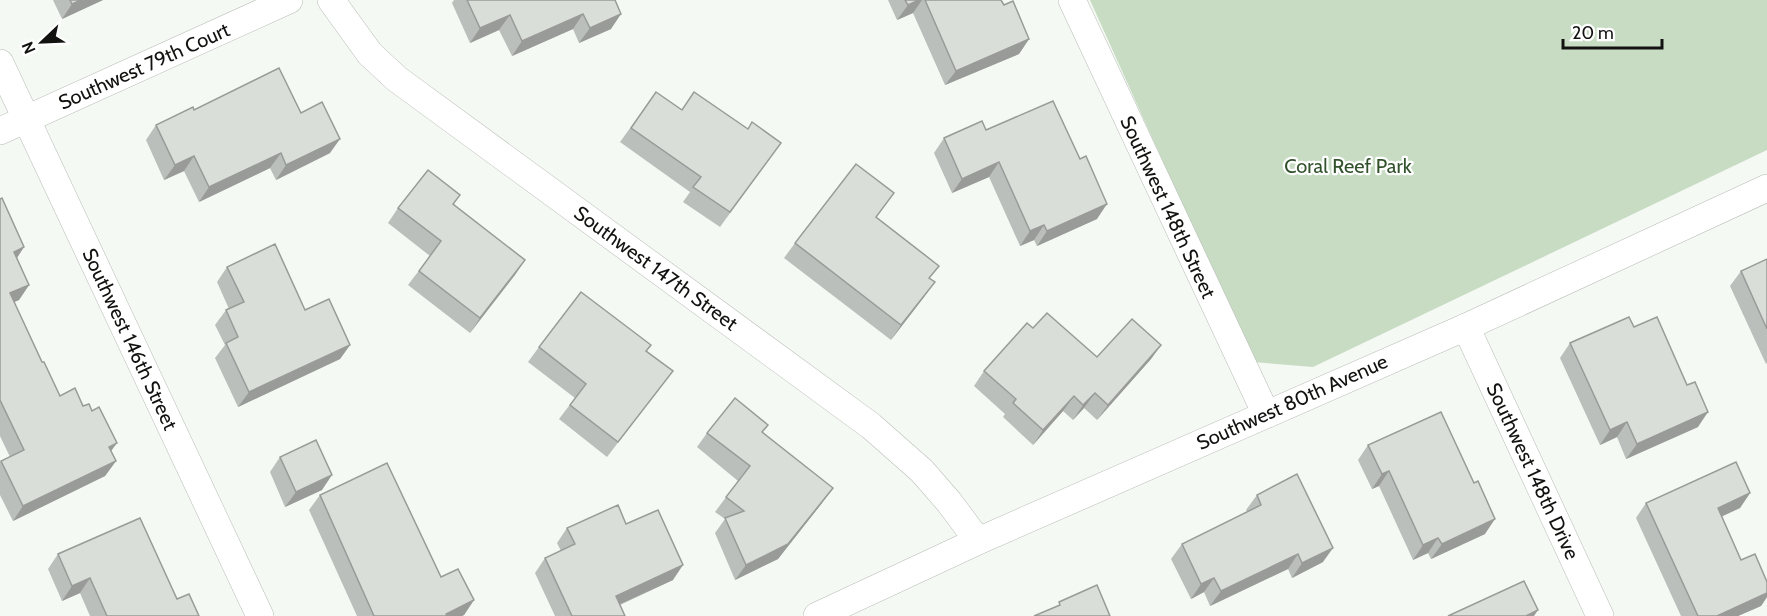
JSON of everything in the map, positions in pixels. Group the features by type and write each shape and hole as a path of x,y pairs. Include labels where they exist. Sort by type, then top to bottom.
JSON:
{"street":[{"name":"Southwest 79th Court","path":"0,131 289,0"},
{"name":"Southwest 147th Street","path":"331,0 363,46 397,80 871,426 922,471 950,502 978,540"},
{"name":"Southwest 148th Street","path":"1072,0 1266,414"},
{"name":"Southwest 146th Street","path":"0,63 260,616"},
{"name":"Southwest 80th Avenue","path":"818,616 978,540 1466,327 1767,188"},
{"name":"Southwest 148th Drive","path":"1466,327 1600,616"}],"green space":[{"name":"Coral Reef Park","path":"1090,0 1767,0 1767,150 1313,367 1253,362"}],"building":[{"path":"467,0 615,0 621,14 590,28 583,14 522,41 510,15 480,28"},
{"path":"905,0 919,0 908,5"},
{"path":"925,0 1001,0 1004,5 1013,1 1029,39 956,71"},
{"path":"279,68 301,113 322,102 340,139 286,165 281,153 209,187 194,156 175,165 156,125 193,107 194,110"},
{"path":"656,92 682,110 694,92 748,129 752,122 781,143 730,212 693,187 701,177 631,128"},
{"path":"1053,101 1080,159 1086,156 1107,204 1047,231 1044,225 1030,231 999,162 962,179 944,138 982,121 986,130"},
{"path":"856,164 894,193 876,217 939,266 929,278 935,282 901,325 795,243"},
{"path":"428,170 460,195 453,204 525,260 480,318 419,271 441,241 398,208"},
{"path":"2,198 24,247 14,252 29,285 10,293 42,362 60,396 75,388 83,406 89,404 92,411 99,407 117,443 109,447 116,461 23,506 1,461 24,450 0,400 0,199"},
{"path":"275,244 305,310 329,299 350,345 249,392 226,343 238,337 226,310 244,302 227,267"},
{"path":"1767,259 1767,329 1741,271"},
{"path":"581,292 651,345 646,351 673,371 618,442 570,405 586,384 539,347"},
{"path":"1047,313 1097,357 1132,319 1161,345 1108,405 1095,393 1083,405 1074,396 1043,430 1013,403 1016,399 984,371 1027,323 1033,328"},
{"path":"1629,317 1634,327 1657,317 1687,385 1695,382 1708,412 1637,444 1627,422 1610,430 1570,343"},
{"path":"735,398 768,425 762,432 833,488 788,544 746,565 725,518 744,511 726,497 750,466 707,433"},
{"path":"1441,412 1474,483 1478,481 1495,519 1442,544 1438,538 1423,545 1389,471 1382,474 1368,445"},
{"path":"316,440 332,475 296,492 280,457"},
{"path":"1736,462 1750,493 1718,508 1741,560 1755,554 1767,582 1767,593 1717,616 1698,616 1646,503"},
{"path":"387,463 441,577 458,569 474,600 446,614 447,616 374,616 320,495"},
{"path":"1297,474 1333,548 1302,563 1298,554 1221,591 1214,578 1201,584 1182,544 1261,505 1257,495"},
{"path":"618,505 626,524 658,510 683,565 616,596 625,616 572,616 545,558 575,544 567,528"},
{"path":"140,518 177,599 189,594 199,616 107,616 90,578 72,586 58,554"},
{"path":"1524,581 1538,610 1526,616 1448,616"},
{"path":"1097,585 1110,616 1034,616 1060,605 1059,602"}]}
